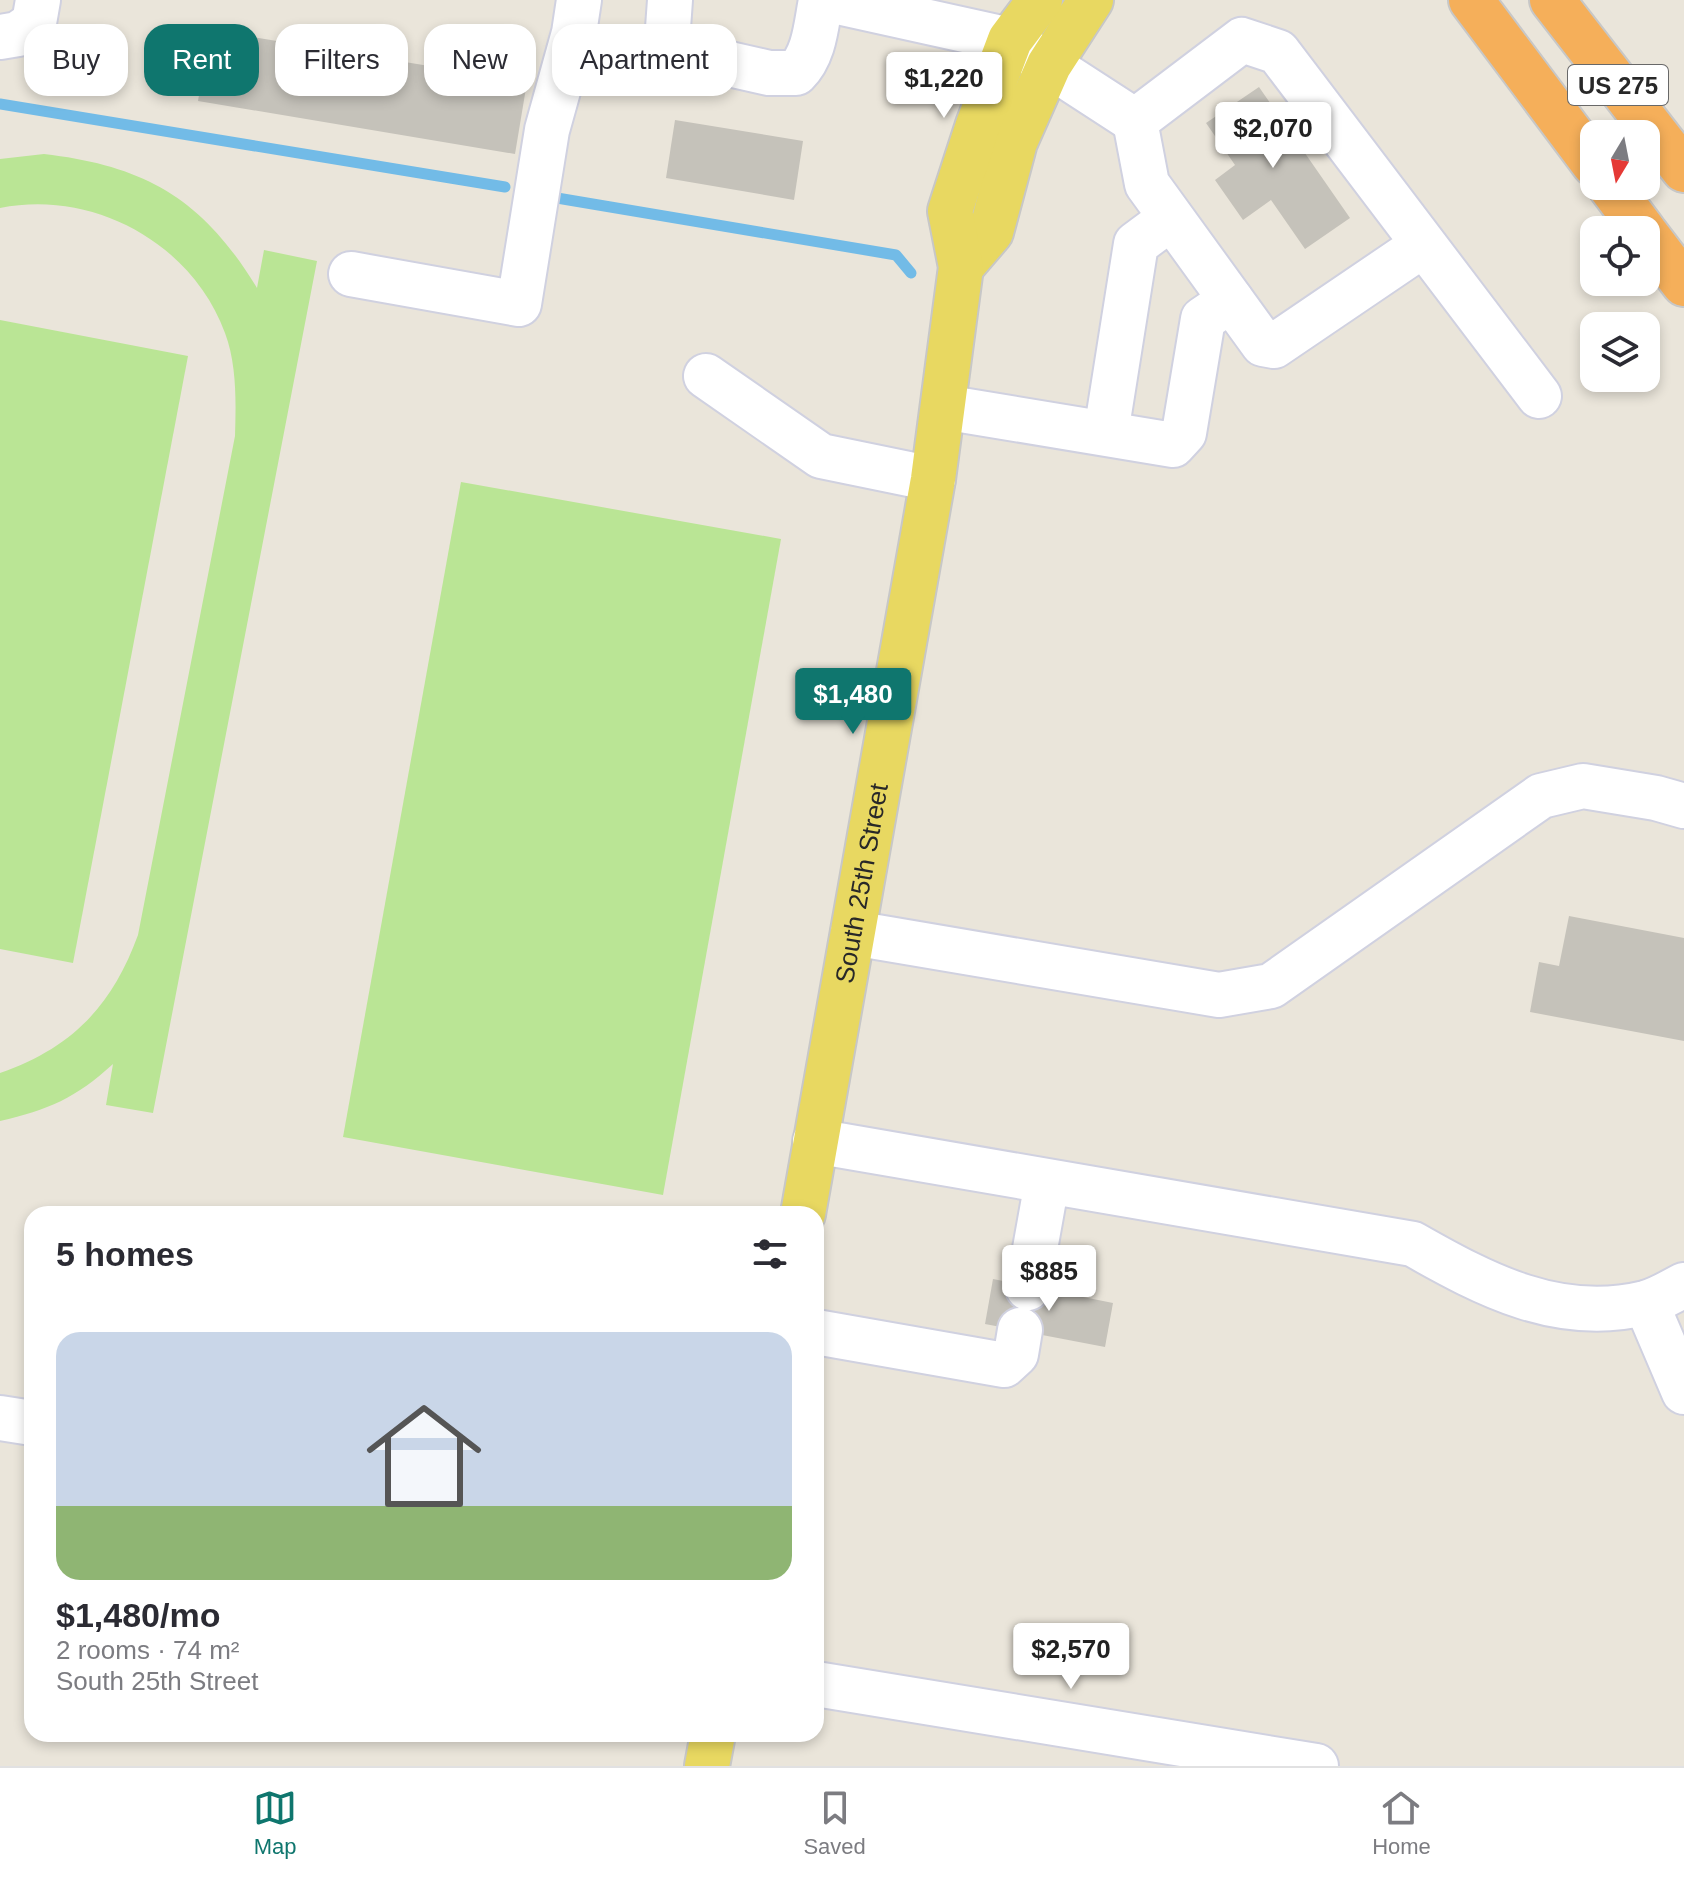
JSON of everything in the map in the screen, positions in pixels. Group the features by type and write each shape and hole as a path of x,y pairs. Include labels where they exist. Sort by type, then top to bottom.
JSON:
{"highway":[{"name":"US 275","path":"1471,0 1580,145"},
{"name":"US 275","path":"1552,0 1684,170"},
{"path":"1621,200 1633,216"},
{"path":"1660,252 1684,284"}],"main road":[{"name":"South 25th Street","path":"804,1206 933,479 961,267 950,211 1010,40 1040,0"},
{"path":"961,267 991,232 1015,142 1049,65 1091,0"},
{"path":"707,1766 712,1742"}],"street":[{"path":"0,37 18,34 34,23 38,0"},
{"path":"351,274 519,304 547,130 574,33 579,0"},
{"path":"670,0 667,42 672,51 769,73 796,73 803,66 814,40 821,0"},
{"path":"829,0 875,4 1010,40 1135,121 1147,184 1263,344 1274,346 1423,245"},
{"path":"1135,121 1242,40 1278,52 1539,396"},
{"path":"1106,433 1136,244 1171,218"},
{"path":"943,407 1173,445 1184,433 1203,319 1231,300"},
{"path":"706,376 821,456 933,479"},
{"path":"853,933 1219,995 1271,986 1541,796 1583,786 1656,798 1684,806"},
{"path":"815,1141 1413,1244 1476,1280 1539,1303 1593,1308 1665,1294 1684,1392"},
{"path":"1028,1288 1047,1182"},
{"path":"824,1333 1004,1365 1016,1354 1020,1330"},
{"path":"0,1418 24,1422"},
{"path":"824,1685 1316,1766"}],"green space":[{"path":"44,154 113,167 168,192 215,231 257,288 264,250 317,261 153,1113 106,1105 113,1064 61,1101 0,1121 0,1073 48,1051 86,1021 116,983 138,935 235,436 235,384 229,345 210,301 189,273 164,249 135,230 103,215 70,207 35,204 0,208 0,159"},
{"path":"0,320 188,356 73,963 0,949"},
{"path":"461,482 781,539 663,1195 343,1137"}],"building":[{"path":"259,38 275,41 275,96 408,96 408,62 424,65 424,96 525,96 515,154 198,101 199,96 259,96"},
{"path":"1259,87 1350,218 1305,249 1271,200 1243,220 1215,180 1235,165 1206,123"},
{"path":"675,120 803,141 794,200 666,178"},
{"path":"1569,916 1684,938 1684,1041 1530,1012 1539,962 1559,966"},
{"path":"993,1279 1113,1303 1105,1347 985,1324"}],"waterway":[{"path":"0,104 505,187"},
{"path":"557,198 896,255 911,273"}]}
